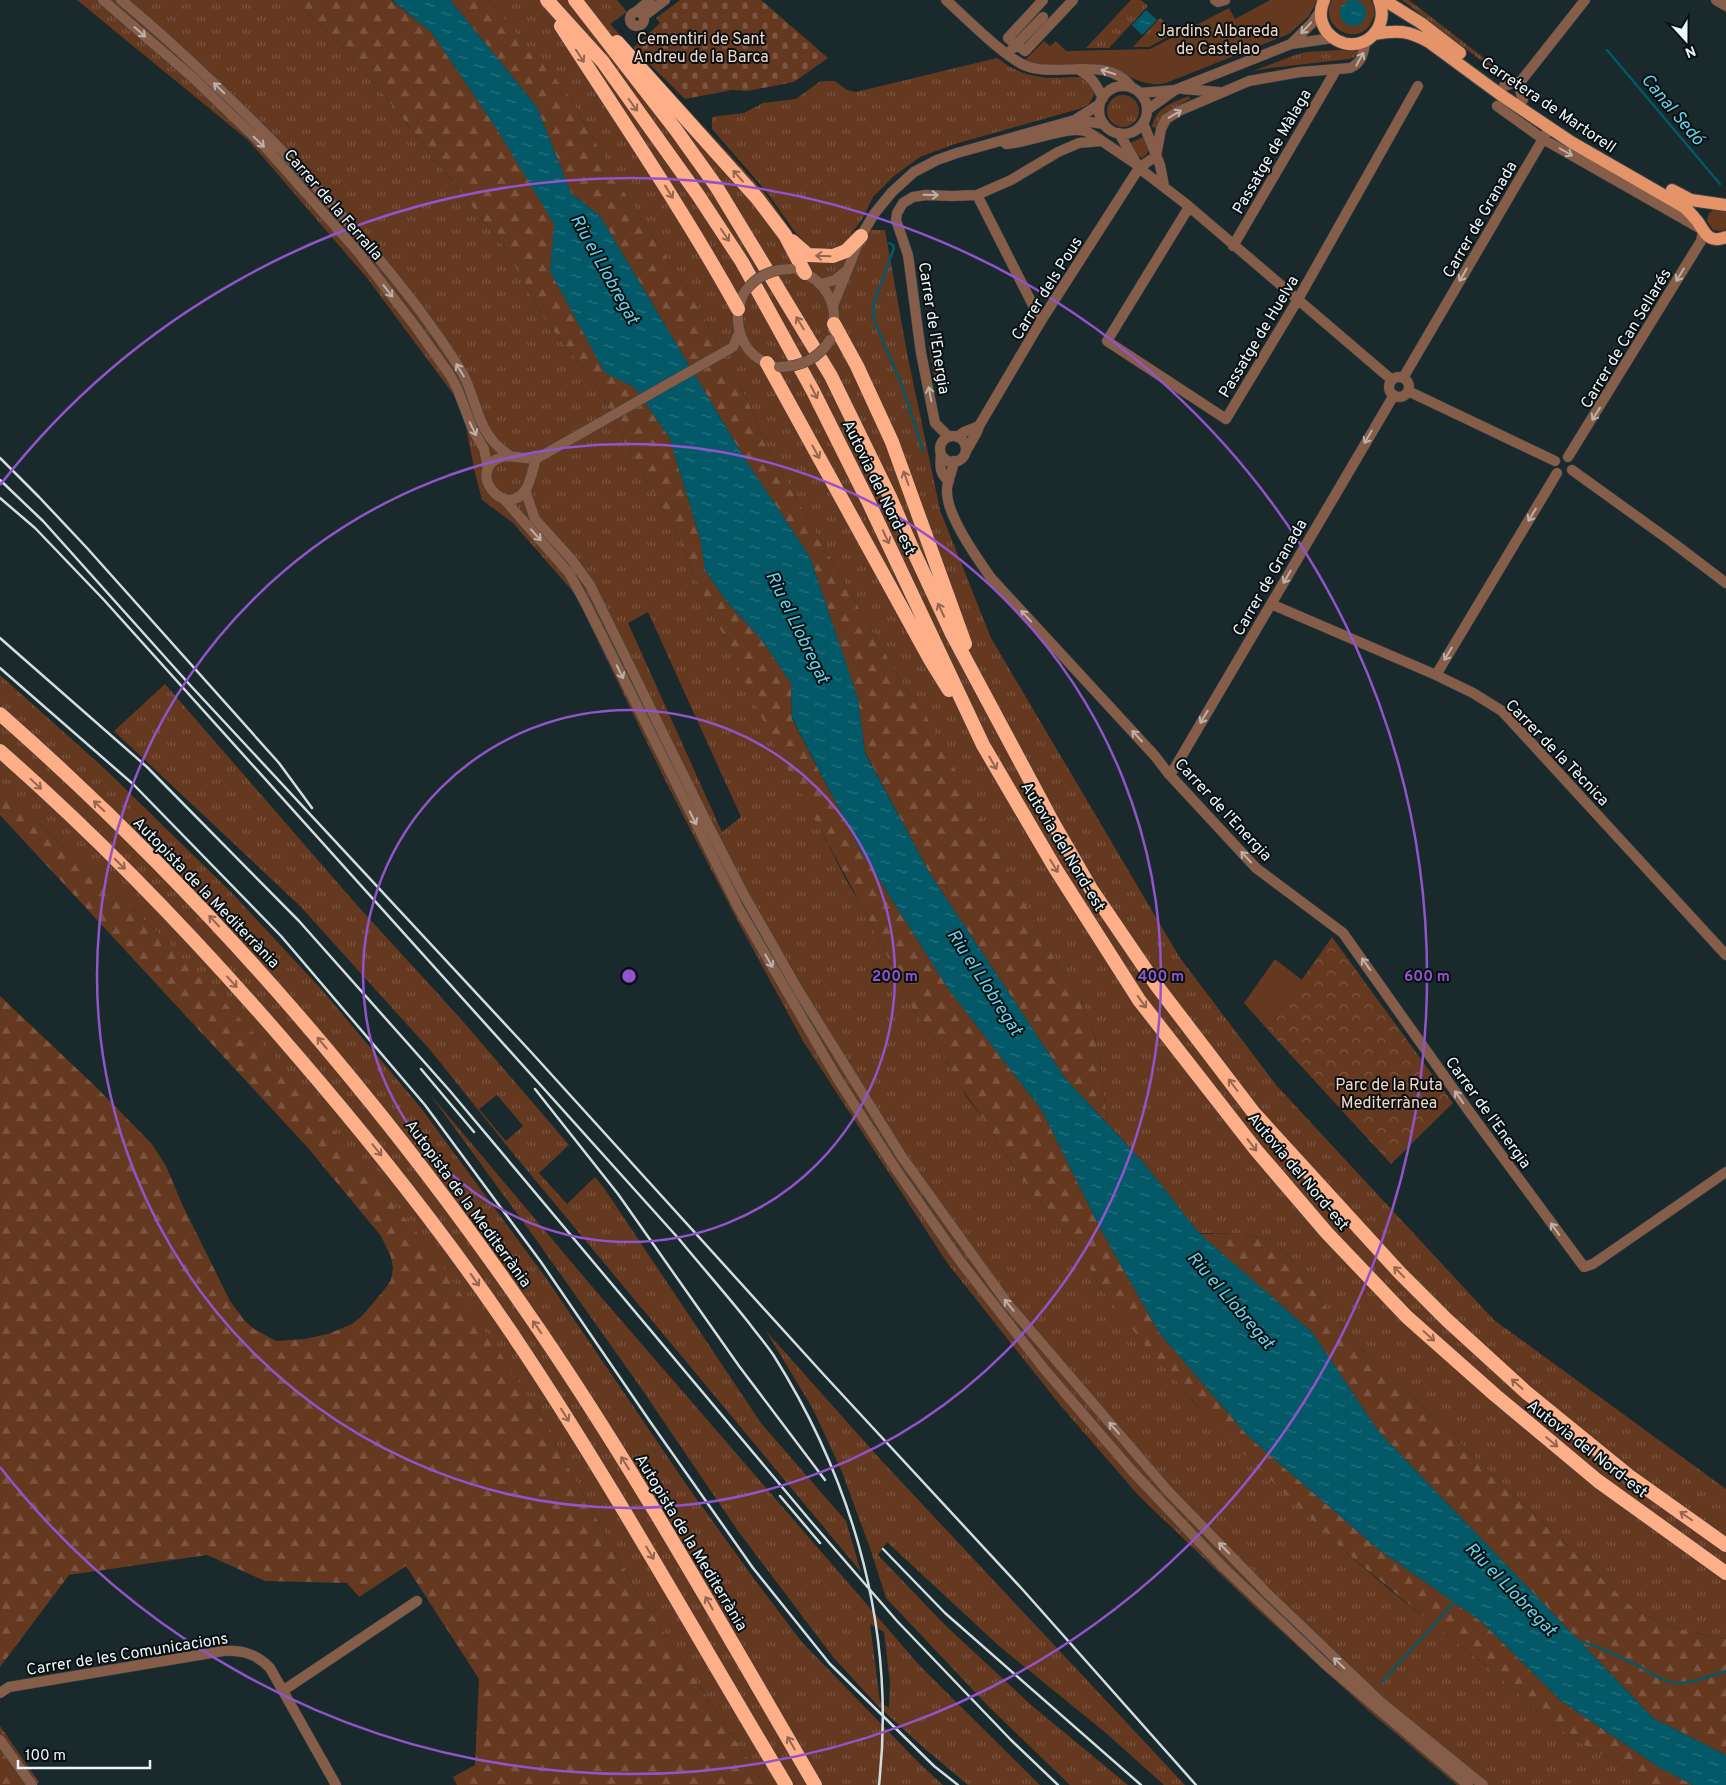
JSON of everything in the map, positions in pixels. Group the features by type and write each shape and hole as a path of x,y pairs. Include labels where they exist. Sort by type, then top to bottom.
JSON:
{"highway":[{"path":"545,0 706,251 738,309"},
{"name":"Autovia del Nord-est","path":"545,0 603,62 698,195 742,262 813,391 860,484 983,744 1055,868 1140,1000 1256,1150 1327,1232 1407,1317 1495,1395 1598,1481 1726,1573"},
{"path":"575,0 632,58 757,198 785,235 806,273"},
{"name":"Autovia del Nord-est","path":"575,0 676,130 716,186 831,376 890,497 952,634 979,685 1090,888 1157,986 1254,1112 1399,1272 1461,1334 1527,1393 1629,1476 1726,1544"},
{"path":"785,235 808,255 833,256 846,251 861,236"},
{"path":"834,324 857,366 892,442 979,685"},
{"path":"773,365 931,661 983,744"},
{"name":"Autopista de la Mediterrània","path":"0,714 120,826 220,928 313,1032 427,1172 506,1281 576,1386 676,1547 815,1785"},
{"path":"0,751 120,864 213,961 346,1112 430,1218 520,1345 594,1459 786,1785"}],"main road":[{"path":"1370,38 1380,25 1382,18 1379,0"},
{"name":"Carretera de Martorell","path":"1384,0 1420,23 1523,100 1574,133 1691,200 1726,205"},
{"path":"1322,5 1324,28 1333,38"},
{"name":"Carretera de Martorell","path":"1333,38 1344,43 1353,44 1399,31 1418,35 1457,61 1500,95 1592,154 1677,202 1690,212 1710,237 1724,239"},
{"path":"1701,228 1700,216 1702,211 1711,204"}],"street":[{"name":"Carrer de la Ferralla","path":"103,0 191,76 266,148 358,252 450,375 473,430 484,449 488,469"},
{"name":"Carrer de la Ferralla","path":"121,0 187,57 269,137 358,234 415,304 447,349 465,378 484,429 494,443 514,457"},
{"path":"650,0 640,14 666,0"},
{"path":"946,0 1013,58 1026,66 1045,70 1078,69 1097,69 1127,81 1145,100 1147,110 1143,123 1132,132 1124,134 1114,132 1104,124 1100,116 1101,101 1095,82 1078,69"},
{"path":"1043,0 1008,38 1014,47 1025,51 1073,0"},
{"path":"1215,0 1218,2 1225,0"},
{"name":"Carretera de Martorell","path":"1523,100 1520,90 1521,82 1585,0"},
{"path":"1716,0 1726,6"},
{"path":"1291,44 1312,23 1322,5"},
{"path":"1014,47 1043,17"},
{"path":"1147,110 1177,89 1291,44 1333,38"},
{"path":"1156,156 1161,129 1166,119 1179,111 1249,81 1300,72 1350,68 1357,65 1370,38"},
{"name":"Passatge de Màlaga","path":"1233,246 1336,70"},
{"name":"Carretera de Martorell","path":"1504,86 1521,82"},
{"path":"833,306 861,236 880,206 914,172 937,160 1074,120 1101,101 1114,88 1124,86 1136,91 1177,89 1221,92"},
{"name":"Passatge de Huelva","path":"1190,207 1107,341 1226,419 1298,301 1418,86"},
{"name":"Carretera de Martorell","path":"1496,106 1543,138 1701,228"},
{"path":"1074,120 1104,124"},
{"path":"1143,123 1156,156 1164,186"},
{"name":"Carrer de Granada","path":"1403,378 1550,127"},
{"path":"988,146 1018,144 1074,130 1085,131 1138,166 1190,207 1233,246 1392,380"},
{"path":"1119,133 1138,166"},
{"path":"1041,321 978,195 1011,180 1058,152 1079,143 1102,141"},
{"path":"1138,166 1156,156"},
{"name":"Carrer dels Pous","path":"966,451 1041,321 1138,166"},
{"name":"Carrer de l'Energia","path":"966,451 964,442 953,437 935,423 921,354 908,255 896,220 897,212 903,203 913,197 926,194 978,195"},
{"name":"Carrer de Can Sellarés","path":"1568,457 1701,241 1701,228"},
{"path":"734,347 749,351 773,365 788,367 805,363 819,354 830,340 834,324 833,306 828,294 820,284 806,273 791,270 775,270 760,276 748,287 738,309 737,321 739,333 749,351"},
{"path":"820,284 835,280 848,270"},
{"path":"739,333 734,347 536,459 514,457 497,459 488,469 487,481 489,487 492,492 503,498 568,573 590,612 739,909 837,1078 960,1261 1044,1370 1133,1472 1223,1567 1326,1665 1468,1785"},
{"path":"1397,377 1403,378 1408,384 1408,391 1402,396 1394,395 1389,389 1392,380 1397,377"},
{"path":"1408,391 1554,461"},
{"name":"Carrer de Granada","path":"1168,773 1174,769 1394,395"},
{"path":"966,451 962,458 954,461 946,460 941,454 942,442 979,426"},
{"name":"Carrer de l'Energia","path":"941,454 940,469 949,481"},
{"path":"1561,456 1568,457 1573,463 1572,470 1565,475 1557,473 1553,468 1554,461 1561,456"},
{"path":"514,457 527,467 529,479"},
{"path":"503,498 518,496 525,490 536,459"},
{"name":"Carrer de l'Energia","path":"954,461 947,491 949,505 969,548 991,578 1156,756 1168,773 1256,868 1343,933 1471,1114 1584,1267 1594,1264 1726,1172"},
{"path":"1572,470 1726,583"},
{"path":"1436,675 1557,473"},
{"path":"525,490 535,518 572,560 590,585 718,845 798,990 902,1158 1007,1303 1168,1491 1269,1595 1382,1703 1483,1785"},
{"name":"Carrer de la Tècnica","path":"1271,604 1436,675 1473,693 1502,711 1726,955"},
{"path":"284,1690 417,1601"},
{"name":"Carrer de les Comunicacions","path":"0,1693 10,1687 231,1650 248,1653 263,1661 270,1668 336,1785"},
{"path":"0,1740 32,1785"}],"green space":[{"path":"77,0 292,0 325,28 382,92 503,245 546,321 599,389 625,443 679,537 700,591 912,1008 933,1037 966,1096 984,1119 1003,1151 1033,1194 1072,1239 1104,1293 1196,1405 1341,1548 1391,1591 1484,1664 1547,1721 1586,1746 1619,1763 1644,1785 1457,1785 1370,1712 1260,1612 1139,1496 1060,1405 948,1264 803,1041 735,916 666,782 575,594 513,523 482,500 462,406 367,278 249,141","holes":["648,612 741,817 722,832 628,623"]},
{"path":"292,0 391,0 432,33 498,131 555,224 550,271 605,372 634,387 669,437 700,538 705,570 726,601 761,639 791,683 792,719 860,849 949,990 1041,1109 1101,1230 1160,1334 1249,1437 1378,1549 1482,1622 1560,1700 1660,1768 1693,1785 1644,1785 1619,1763 1586,1746 1547,1721 1484,1664 1341,1548 1212,1423 1144,1344 1104,1293 1072,1239 1033,1194 1003,1151 984,1119 962,1089 933,1037 912,1008 858,899 773,742 726,640 700,591 679,537 625,443 599,389 546,321 503,245 492,231 382,92 325,28"},
{"path":"450,0 488,0 565,90 623,191 696,302 750,406 764,442 909,694 923,710 1063,975 1080,998 1095,1037 1100,1058 1108,1124 1065,1078 929,872 865,752 858,699 810,557 742,454 600,216 571,193 537,107"},
{"path":"488,0 617,0 627,12 610,24 765,193 803,247 812,251 795,232 766,191 712,129 712,117 744,113 763,103 796,99 819,82 835,81 847,90 856,92 997,58 1010,67 1026,74 1047,78 1082,77 1092,87 1094,95 1089,104 1079,109 955,144 920,157 894,176 873,197 863,218 851,234 856,230 885,230 907,353 940,510 991,638 1180,958 1277,1086 1494,1320 1726,1489 1726,1639 1665,1624 1631,1606 1464,1447 1451,1432 1370,1358 1325,1306 1293,1261 1273,1240 1239,1233 1199,1233 1143,1162 1108,1124 1100,1058 1095,1037 1080,998 1063,975 923,711 909,694 764,442 750,406 696,302 623,191 572,101"},
{"name":"Cementiri de Sant Andreu de la Barca","path":"680,0 761,0 828,58 794,82 747,91 732,90 685,99 633,48 660,23 656,18"},
{"path":"1131,0 1141,0 1148,6 1109,48 1086,48"},
{"name":"Jardins Albareda de Castelao","path":"1270,0 1317,0 1309,16 1289,34 1166,83 1157,84 1140,81 1099,65 1051,65 1025,60 1044,41 1050,46 1056,41 1066,51 1150,49 1229,8 1235,19"},
{"path":"1332,0 1371,0 1374,12 1373,20 1365,31 1357,34 1341,31 1334,26 1330,18 1329,10"},
{"path":"1402,0 1409,0 1506,75 1504,78"},
{"path":"1160,18 1176,32 1149,47 1133,47"},
{"path":"1360,51 1353,58 1349,59 1253,71 1306,52"},
{"path":"1123,95 1134,100 1139,111 1134,122 1123,127 1112,122 1107,111 1112,100"},
{"path":"1189,96 1190,99 1165,113 1157,128 1152,127 1154,120 1161,110 1171,103"},
{"path":"1143,137 1148,150 1147,154 1142,158 1136,154 1130,143"},
{"path":"1715,209 1726,211 1726,229 1721,231 1713,230 1707,221 1709,213"},
{"path":"935,345 941,377 936,378 934,376 929,346"},
{"path":"0,675 104,768 230,891 323,991 421,1108 546,1278 686,1484 801,1641 920,1764 943,1785 765,1785 632,1584 534,1404 168,942 0,788"},
{"path":"165,684 356,904 461,1019 569,1145 539,1173 567,1204 595,1177 604,1188 761,1423 846,1521 861,1572 511,1151 431,1051 300,906 114,731","holes":["497,1095 523,1126 506,1141 479,1109"]},
{"path":"0,788 168,942 272,1053 437,1258 534,1404 632,1584 765,1785 457,1785 453,1777 475,1765 479,1679 406,1566 359,1597 347,1583 265,1581 207,1555 69,1575 0,1667 0,996 95,1086 152,1144 166,1166 182,1204 230,1301 245,1321 254,1329 276,1341 304,1339 328,1334 352,1324 362,1316 384,1290 391,1280 393,1268 391,1257 381,1236 308,1148 0,815"},
{"name":"Parc de la Ruta Mediterrànea","path":"1332,937 1453,1103 1391,1164 1267,1029"},
{"path":"1275,959 1302,980 1267,1029 1244,1003"},
{"path":"429,1093 595,1290 920,1666 1040,1785 968,1785 878,1706 833,1657 738,1531 641,1388","holes":["870,1624 884,1632 890,1682 889,1708 880,1702"]},
{"path":"1239,1233 1273,1240 1293,1261 1325,1306 1370,1358 1451,1432 1464,1447 1631,1606 1665,1624 1726,1639 1726,1755 1653,1718 1379,1432 1312,1332 1199,1234"},
{"path":"766,1331 881,1460 1185,1785 1164,1785 1107,1734 999,1646 887,1542 878,1555 945,1625 1030,1704 1128,1785 1070,1785 990,1708 886,1598 842,1472 813,1409"},
{"path":"0,1726 39,1782 36,1785 0,1785"}],"water":[{"name":"Riu el Llobregat","path":"392,0 450,0 537,107 571,193 600,216 742,454 810,557 858,699 865,753 929,872 1065,1078 1143,1162 1199,1233 1312,1332 1379,1432 1653,1718 1726,1755 1726,1785 1693,1785 1660,1768 1560,1700 1482,1622 1378,1549 1249,1437 1160,1334 1101,1230 1041,1109 949,990 860,849 792,718 791,683 761,639 726,601 705,570 700,538 669,437 634,387 605,373 550,271 554,224 498,131 432,33"},
{"path":"1353,0 1362,4 1366,13 1362,22 1353,26 1344,22 1340,13 1344,4"},
{"path":"1146,10 1157,20 1142,35 1132,25"}],"waterway":[{"name":"Canal Sedó","path":"1607,50 1720,184"},
{"path":"889,243 894,248 874,303 875,323 902,385 923,451"},
{"path":"1382,1682 1456,1600"},
{"path":"1578,1642 1611,1652 1659,1678 1677,1683 1702,1679 1726,1671"}],"railway":[{"path":"0,458 87,548 279,763 312,808"},
{"path":"0,480 43,521 190,685 531,1052 825,1376 1023,1590 1196,1785"},
{"path":"0,498 35,528 104,600 679,1239 771,1352 802,1405 827,1456 847,1509 863,1562 875,1617 881,1672 883,1729 879,1785"},
{"path":"0,638 147,767 299,921 450,1091 813,1524 897,1621 1011,1740 1058,1785"},
{"path":"0,668 133,784 281,936 425,1105 541,1262 753,1568 830,1664 934,1766 958,1785"},
{"path":"421,1069 474,1132"},
{"path":"535,1089 618,1194 739,1366 825,1480"},
{"path":"780,1496 820,1543"},
{"path":"883,1549 945,1613 1141,1785"}]}
